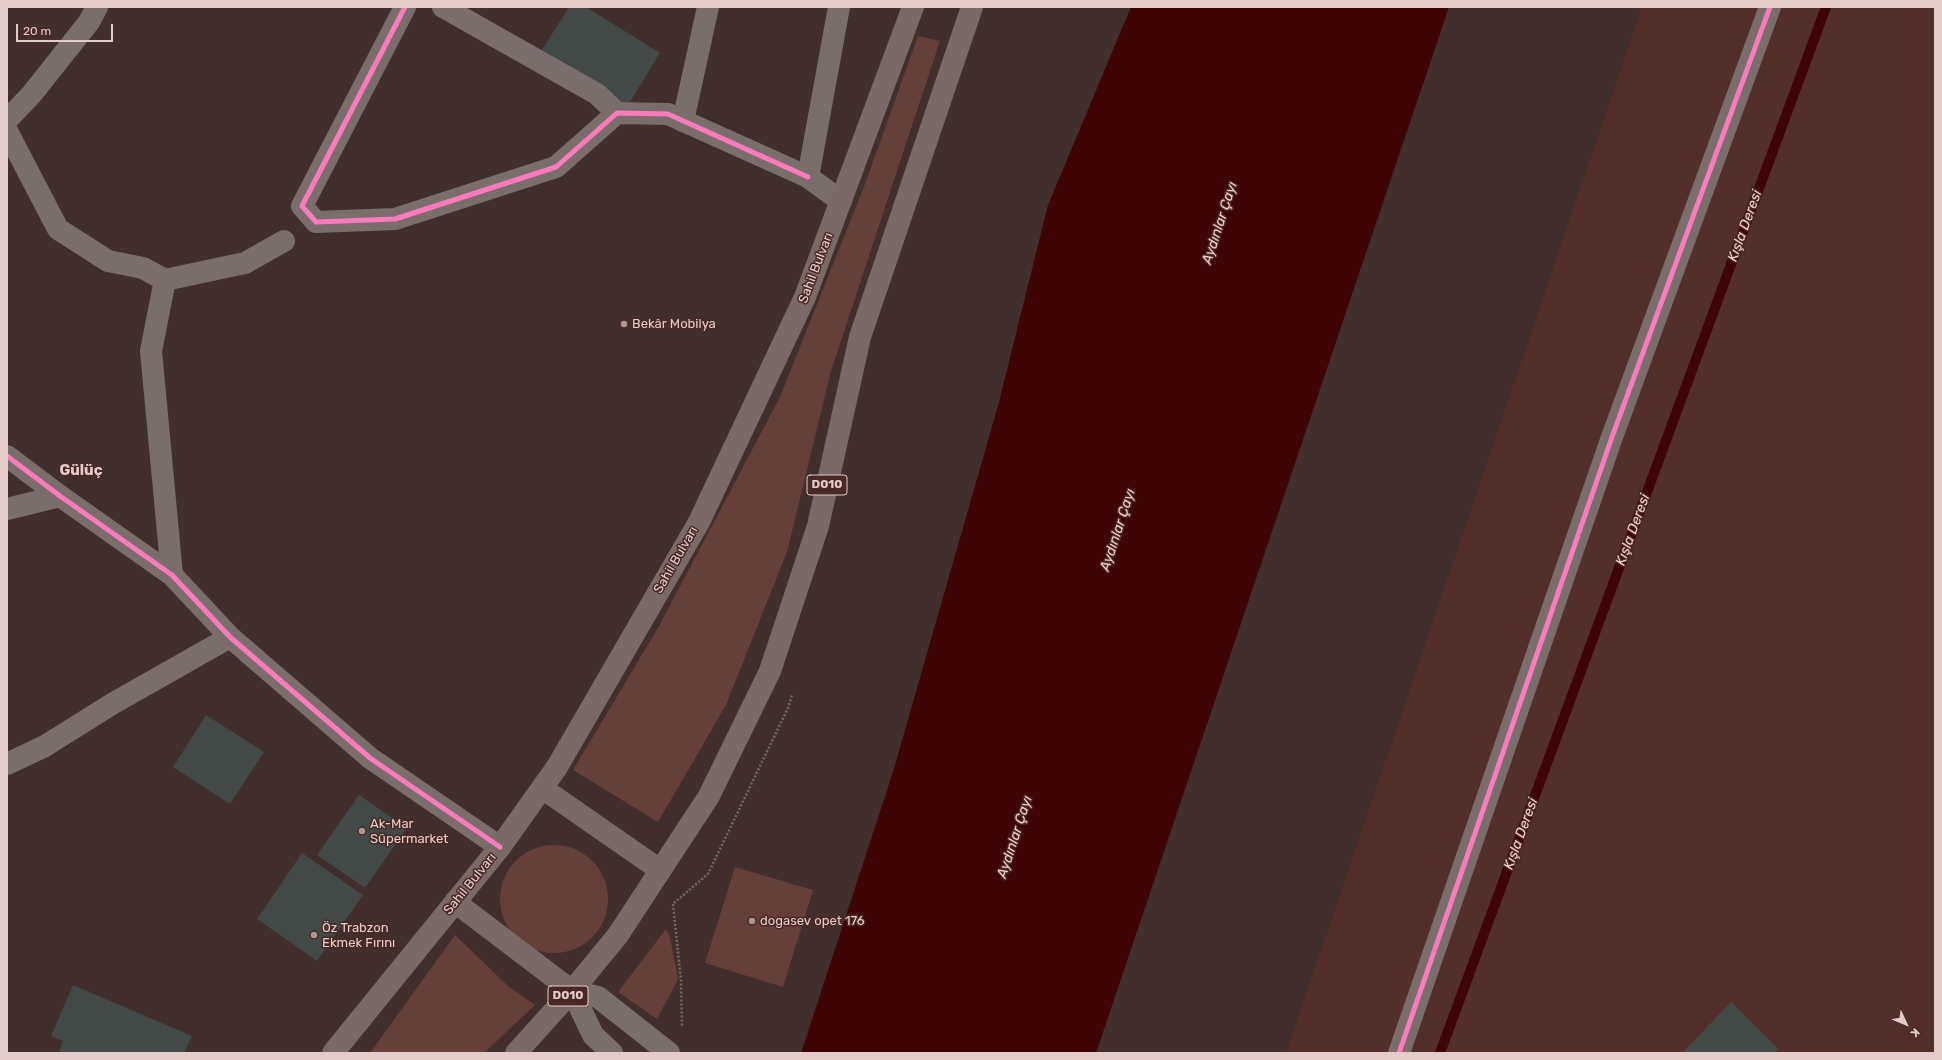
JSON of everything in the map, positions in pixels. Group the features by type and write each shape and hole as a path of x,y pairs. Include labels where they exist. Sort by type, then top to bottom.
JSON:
{"highway":[{"name":"Sahil Bulvarı","path":"332,1053 500,847 557,767 698,522 805,297 913,7"},
{"name":"D010","path":"516,1053 572,991 618,935 709,796 770,671 818,526 860,337 972,7"},
{"path":"542,788 660,870"},
{"path":"455,902 572,991"}],"street":[{"path":"7,120 31,95 89,22 98,7"},
{"path":"405,7 302,206 316,222 395,219 556,167 617,114 668,114 808,177 841,202"},
{"path":"443,7 597,94 617,114"},
{"path":"683,121 708,7"},
{"path":"808,177 839,7"},
{"path":"1399,1053 1612,437 1770,7"},
{"path":"7,131 58,228 108,261 143,268 165,280 245,263 284,241"},
{"path":"165,280 151,351 172,575"},
{"path":"7,456 60,496 172,575 230,637 370,758 500,847"},
{"path":"7,509 60,496"},
{"path":"7,764 45,746 112,704 230,637"},
{"path":"572,991 593,1034 612,1053"},
{"path":"572,991 598,997 670,1053"}],"path":[{"path":"673,904 681,981 682,1031"}],"shaded area":[{"path":"1642,7 1935,7 1935,1053 1286,1053"},
{"path":"918,36 940,41 831,371 787,552 726,705 658,822 573,770 659,626 780,397 865,184"},
{"path":"554,845 575,849 592,861 604,878 608,899 604,920 592,937 575,949 554,953 533,949 516,937 504,920 500,899 504,878 516,861 533,849"},
{"path":"735,867 813,890 783,987 705,963"},
{"path":"666,929 670,937 678,979 657,1019 618,992"},
{"path":"455,935 508,986 535,1005 484,1053 370,1053"}],"water":[{"name":"Aydınlar Çayı","path":"1131,7 1449,7 1096,1053 801,1053 893,772 999,402 1048,205"}],"building":[{"path":"569,7 586,7 660,53 625,110 538,56"},
{"path":"206,715 264,752 230,804 173,767"},
{"path":"359,795 407,828 365,888 317,855"},
{"path":"302,853 363,895 317,961 257,919"},
{"path":"73,985 192,1036 184,1053 64,1053 59,1051 63,1041 51,1036"},
{"path":"1731,1002 1779,1049 1775,1053 1682,1053"}],"waterway":[{"name":"Kışla Deresi","path":"1440,1053 1826,7"}],"cycle path":[{"path":"405,7 302,206 316,222 395,219 556,167 617,113 668,114 808,177"},
{"path":"1399,1053 1612,437 1770,7"},
{"path":"7,456 60,496 172,575 230,637 370,758 500,847"}],"place":[{"name":"Bekâr Mobilya","path":"624,324"},
{"name":"Ak-Mar Süpermarket","path":"362,831"},
{"name":"dogasev opet 176","path":"752,921"},
{"name":"Öz Trabzon Ekmek Fırını","path":"314,935"}],"district":[{"name":"Gülüç","path":"81,471"}]}
